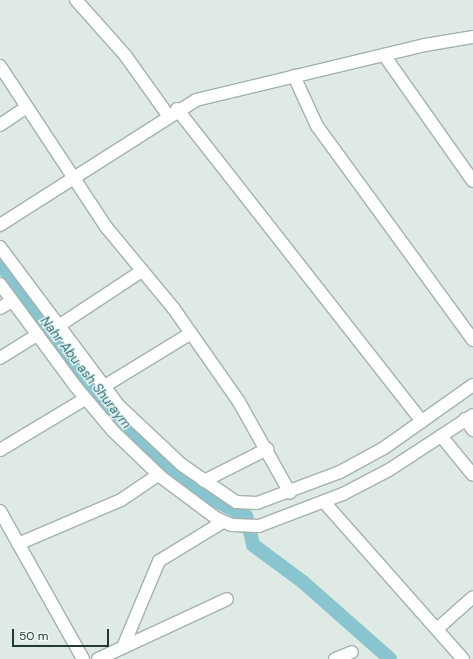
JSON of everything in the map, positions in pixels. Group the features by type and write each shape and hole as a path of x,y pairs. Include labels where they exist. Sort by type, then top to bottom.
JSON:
{"street":[{"path":"76,0 125,55 172,112 422,421"},
{"path":"0,225 172,112 206,96 384,55 473,37"},
{"path":"384,55 473,181"},
{"path":"0,66 73,177 142,271 191,333 267,449 290,493"},
{"path":"294,76 317,126 473,340"},
{"path":"0,125 27,108"},
{"path":"0,247 103,387 140,427 204,481 242,504 257,503 290,493 362,460 422,421 473,385"},
{"path":"57,326 142,271"},
{"path":"0,284 85,399 158,475 224,522 240,527 259,526 324,502 389,470 469,417 473,430"},
{"path":"0,308 12,300"},
{"path":"103,387 191,333"},
{"path":"0,358 37,335"},
{"path":"0,450 85,399"},
{"path":"441,436 473,475"},
{"path":"204,481 267,449"},
{"path":"18,544 121,500 158,475"},
{"path":"324,502 464,659"},
{"path":"0,511 83,659"},
{"path":"123,647 159,561 224,522"},
{"path":"437,629 473,596"},
{"path":"98,659 227,599"},
{"path":"335,659 352,652"}],"waterway":[{"name":"Nahr Abu ash Shuraym","path":"0,263 118,420 191,488 246,516 253,545 303,582 390,659"}]}
